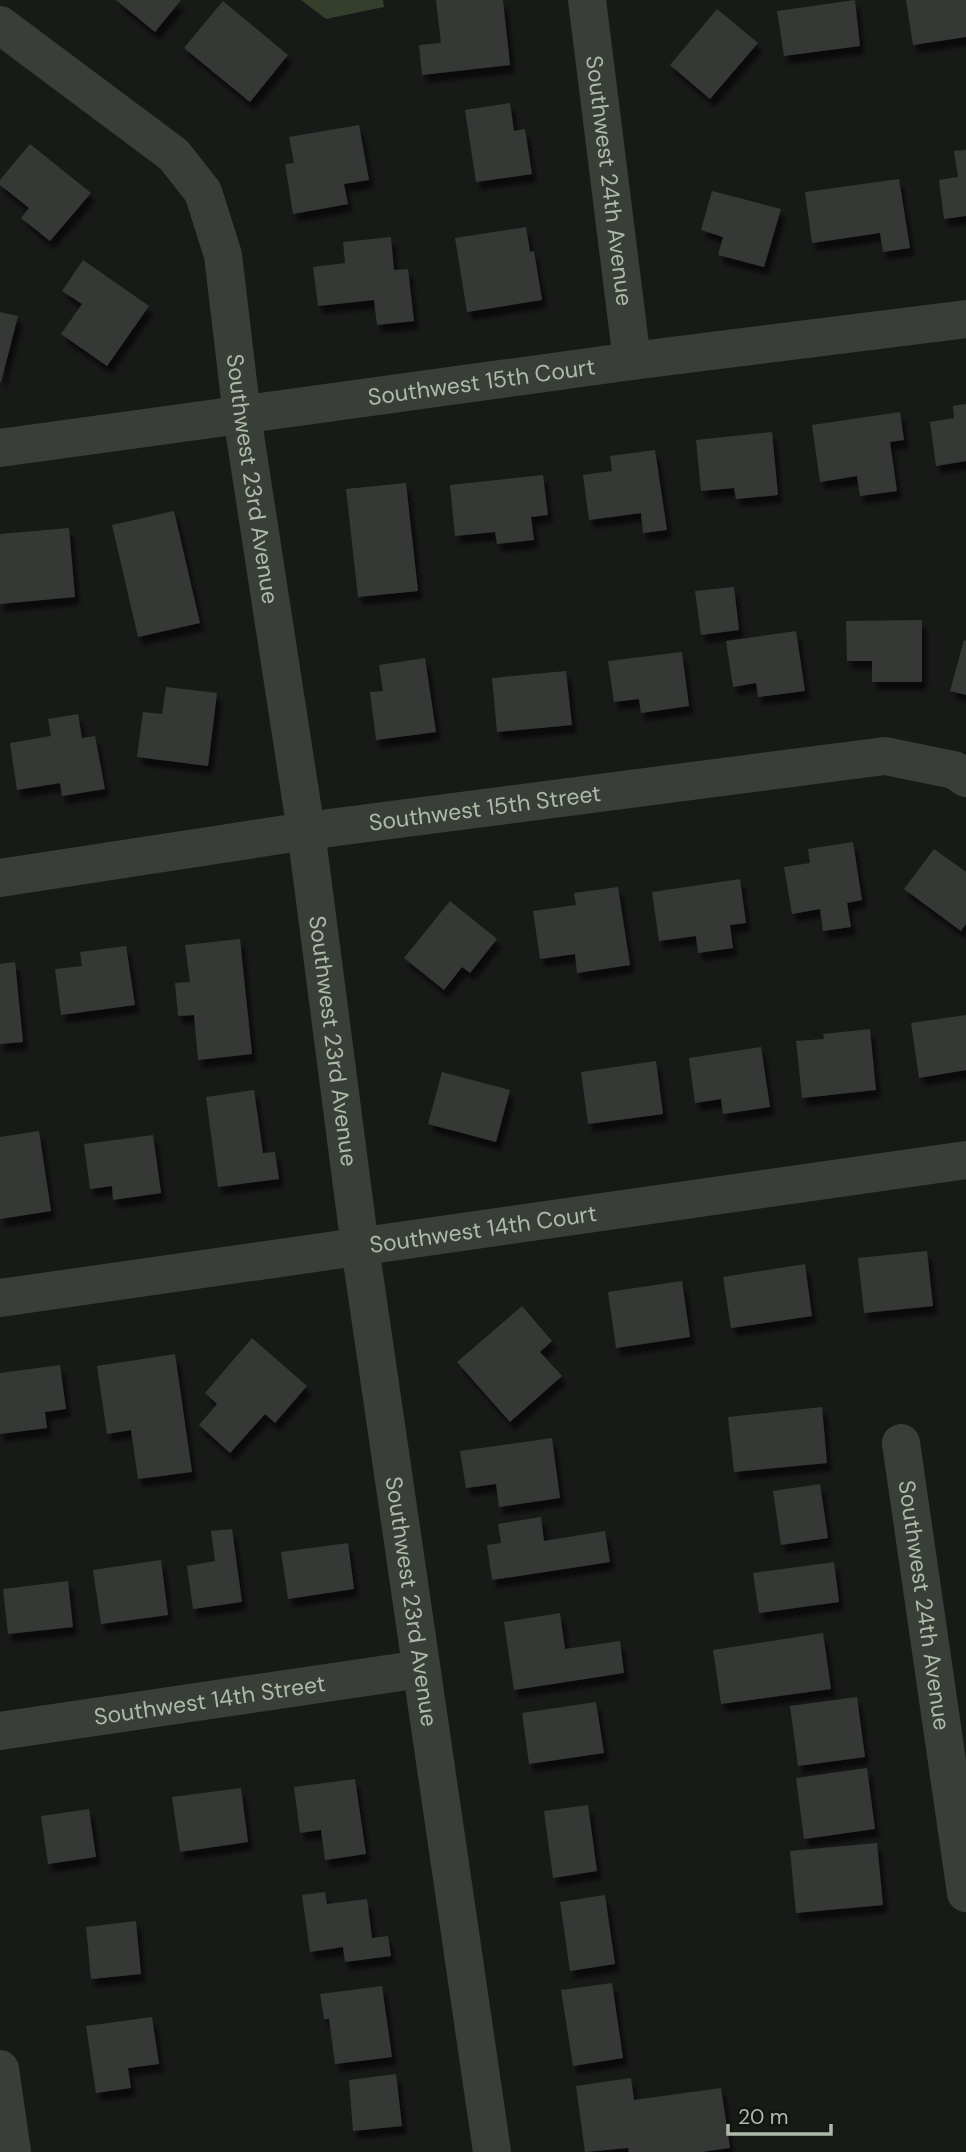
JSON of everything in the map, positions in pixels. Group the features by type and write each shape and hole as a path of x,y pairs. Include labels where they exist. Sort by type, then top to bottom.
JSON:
{"street":[{"name":"Southwest 24th Avenue","path":"587,0 632,361"},
{"name":"Southwest 23rd Avenue","path":"0,25 174,155 203,192 223,255 242,416 306,831 360,1247 492,2152"},
{"name":"Southwest 15th Court","path":"0,448 632,361 966,319"},
{"name":"Southwest 15th Street","path":"0,878 306,831 885,756 954,770 966,778"},
{"name":"Southwest 14th Court","path":"0,1298 966,1160"},
{"name":"Southwest 24th Avenue","path":"901,1443 966,1893"},
{"name":"Southwest 14th Street","path":"0,1731 421,1669"},
{"path":"0,2069 12,2152"}],"shaded area":[{"path":"301,0 383,0 384,7 326,19"}],"building":[{"path":"116,0 181,0 155,32"},
{"path":"436,0 503,0 510,65 422,75 419,45 441,43"},
{"path":"855,0 860,46 784,56 777,11"},
{"path":"906,0 966,0 966,37 913,45"},
{"path":"223,1 288,55 250,102 184,48"},
{"path":"717,9 758,43 710,99 670,65"},
{"path":"510,103 514,131 525,129 532,174 476,182 465,110"},
{"path":"359,125 369,180 344,184 348,204 293,214 285,164 294,163 289,137"},
{"path":"30,144 91,193 50,241 21,218 29,208 0,185 0,180"},
{"path":"966,150 966,216 944,219 939,180 958,177 954,151"},
{"path":"899,179 910,248 883,252 880,233 812,243 805,192"},
{"path":"712,191 781,209 764,267 718,255 723,237 701,230"},
{"path":"526,227 530,252 534,251 542,300 467,312 455,238"},
{"path":"391,237 394,270 408,269 414,321 377,325 374,300 318,306 313,267 345,263 343,242"},
{"path":"83,260 149,306 107,366 61,334 82,304 62,291"},
{"path":"0,312 18,316 1,382 0,382"},
{"path":"966,404 966,461 936,466 930,422 954,418 953,406"},
{"path":"900,412 904,440 890,442 897,491 860,496 857,476 820,482 812,425"},
{"path":"772,432 778,495 736,499 734,488 701,491 696,440"},
{"path":"655,450 667,530 643,533 641,513 589,520 583,475 612,471 610,456"},
{"path":"543,475 548,515 531,517 534,540 497,544 495,532 455,536 450,485"},
{"path":"406,483 418,591 358,597 346,489"},
{"path":"174,511 200,623 138,637 112,525"},
{"path":"69,528 75,597 0,604 0,534"},
{"path":"734,587 739,630 701,635 695,591"},
{"path":"922,620 922,682 872,682 872,661 847,661 846,621"},
{"path":"796,631 805,691 758,697 756,683 733,687 726,641"},
{"path":"964,640 966,641 966,695 950,691"},
{"path":"682,652 689,706 641,713 639,699 614,702 608,661"},
{"path":"425,658 436,732 376,740 370,692 383,691 379,665"},
{"path":"566,671 572,725 497,732 492,678"},
{"path":"166,687 217,693 208,766 137,757 143,712 162,714"},
{"path":"78,714 82,738 95,736 105,789 62,796 60,783 17,790 10,743 51,736 48,719"},
{"path":"853,842 862,900 847,903 851,927 823,931 820,909 792,914 784,867 810,863 808,849"},
{"path":"934,849 966,872 966,924 961,931 904,889"},
{"path":"740,879 746,923 730,925 733,948 698,953 696,936 659,941 652,892"},
{"path":"618,887 630,965 577,973 575,954 540,959 533,911 576,905 574,893"},
{"path":"450,901 497,939 470,973 462,967 444,990 404,958"},
{"path":"240,939 252,1054 198,1060 194,1015 178,1016 175,983 190,982 185,945"},
{"path":"126,946 135,1005 61,1015 55,969 82,966 80,952"},
{"path":"15,962 23,1042 0,1044 0,964"},
{"path":"966,1015 966,1070 919,1078 911,1023"},
{"path":"870,1029 876,1090 802,1098 796,1041 824,1039 823,1034"},
{"path":"761,1047 770,1107 723,1114 721,1099 695,1103 689,1058"},
{"path":"656,1061 663,1114 588,1124 581,1072"},
{"path":"442,1072 510,1090 496,1142 428,1124"},
{"path":"254,1090 263,1153 275,1152 279,1179 218,1187 206,1097"},
{"path":"39,1131 51,1211 0,1219 0,1137"},
{"path":"153,1135 161,1193 113,1200 112,1186 90,1189 84,1144"},
{"path":"927,1251 933,1306 864,1313 858,1258"},
{"path":"805,1264 812,1316 731,1328 723,1277"},
{"path":"682,1281 690,1337 616,1348 608,1292"},
{"path":"522,1306 552,1341 540,1352 562,1376 510,1422 457,1362"},
{"path":"252,1338 307,1386 275,1423 265,1414 230,1453 199,1425 217,1404 205,1393"},
{"path":"175,1354 192,1472 138,1479 131,1430 107,1434 97,1366"},
{"path":"60,1365 66,1409 45,1412 47,1428 0,1434 0,1373"},
{"path":"822,1407 827,1463 734,1472 728,1417"},
{"path":"552,1438 560,1498 499,1507 496,1484 466,1488 460,1451"},
{"path":"820,1484 828,1538 781,1545 773,1491"},
{"path":"541,1517 544,1541 605,1531 610,1562 492,1580 487,1545 501,1543 498,1524"},
{"path":"232,1529 242,1602 193,1609 187,1566 215,1561 211,1531"},
{"path":"348,1543 354,1589 288,1599 281,1552"},
{"path":"161,1560 168,1615 101,1624 93,1570"},
{"path":"834,1562 839,1602 759,1613 753,1573"},
{"path":"68,1581 73,1627 8,1634 3,1589"},
{"path":"560,1613 565,1649 620,1641 624,1673 514,1690 504,1622"},
{"path":"823,1633 831,1689 721,1704 713,1650"},
{"path":"857,1697 865,1757 798,1766 790,1706"},
{"path":"596,1702 604,1753 529,1764 522,1713"},
{"path":"867,1768 875,1829 804,1839 796,1778"},
{"path":"355,1779 366,1854 325,1860 321,1830 300,1833 294,1787"},
{"path":"241,1788 248,1842 180,1852 172,1797"},
{"path":"588,1805 597,1871 553,1878 544,1811"},
{"path":"89,1809 96,1857 48,1864 41,1816"},
{"path":"877,1843 883,1905 796,1913 790,1851"},
{"path":"325,1892 327,1904 367,1899 372,1938 388,1936 391,1956 345,1962 343,1947 310,1952 302,1895"},
{"path":"605,1895 615,1964 570,1971 560,1902"},
{"path":"136,1921 141,1974 91,1979 86,1927"},
{"path":"612,1983 623,2058 573,2066 561,1990"},
{"path":"382,1986 392,2057 335,2064 329,2019 324,2019 320,1994"},
{"path":"152,2017 159,2064 128,2068 131,2088 96,2093 86,2026"},
{"path":"396,2074 402,2126 353,2131 349,2080"},
{"path":"631,2078 634,2100 721,2088 730,2148 701,2152 629,2152 628,2148 585,2152 576,2086"}]}
